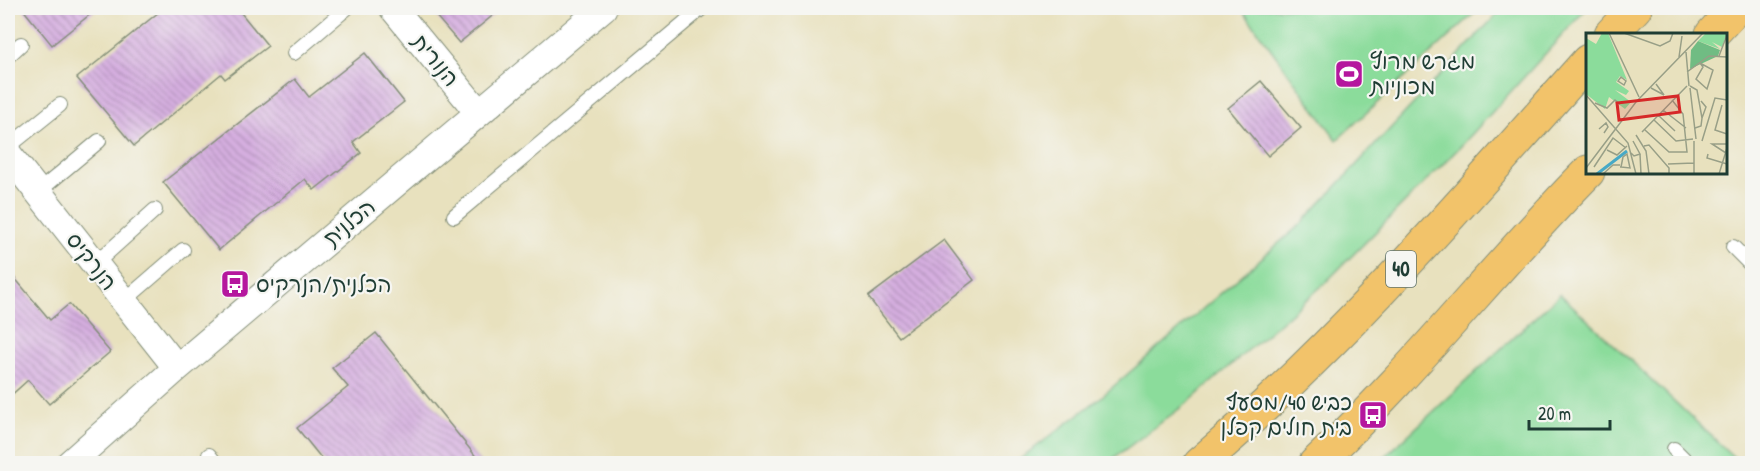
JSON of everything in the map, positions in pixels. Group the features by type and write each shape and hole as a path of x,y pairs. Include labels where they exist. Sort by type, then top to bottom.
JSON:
{"highway":[{"path":"1612,33 1635,8"},
{"path":"1713,33 1736,8"},
{"name":"40","path":"1199,464 1262,407 1409,261 1586,62"},
{"path":"1315,464 1417,360 1535,225 1586,173"}],"street":[{"name":"הנורית","path":"393,8 479,113"},
{"name":"הכלנית","path":"69,464 177,368 603,8"},
{"name":"הנרקיס","path":"8,154 177,368"}],"lane":[{"path":"294,53 347,8"},
{"path":"454,216 702,8"},
{"path":"8,56 21,45"},
{"path":"8,147 60,105"},
{"path":"38,192 99,141"},
{"path":"95,264 155,210"},
{"path":"1732,247 1752,266"},
{"path":"124,301 183,250"},
{"path":"1674,449 1689,464"}],"green space":[{"name":"מגרש מרוץ מכוניות","path":"1241,8 1480,8 1337,140"},
{"path":"1503,8 1587,8 1463,144 1323,285 1191,400 1107,463 1015,463 1100,398 1302,223"},
{"path":"1560,294 1740,463 1377,464"}],"building":[{"path":"22,8 98,8 52,45"},
{"path":"164,8 237,8 268,46 225,79 221,74 134,146 77,78"},
{"path":"429,8 502,8 459,43"},
{"path":"365,53 404,102 353,142 361,153 314,190 305,179 219,250 163,182 295,79 309,97"},
{"path":"1261,81 1301,128 1268,156 1228,108"},
{"path":"944,240 974,280 899,337 868,297"},
{"path":"8,270 50,320 69,304 110,352 49,404 28,380 8,398"},
{"path":"376,333 482,464 326,464 297,428 348,387 332,368"}],"place":[{"name":"מגרש מרוץ מכוניות","path":"1349,74"},
{"name":"הכלנית/הנרקיס","path":"235,284"},
{"name":"כביש 40/מסעף בית חולים קפלן","path":"1373,415"}]}
